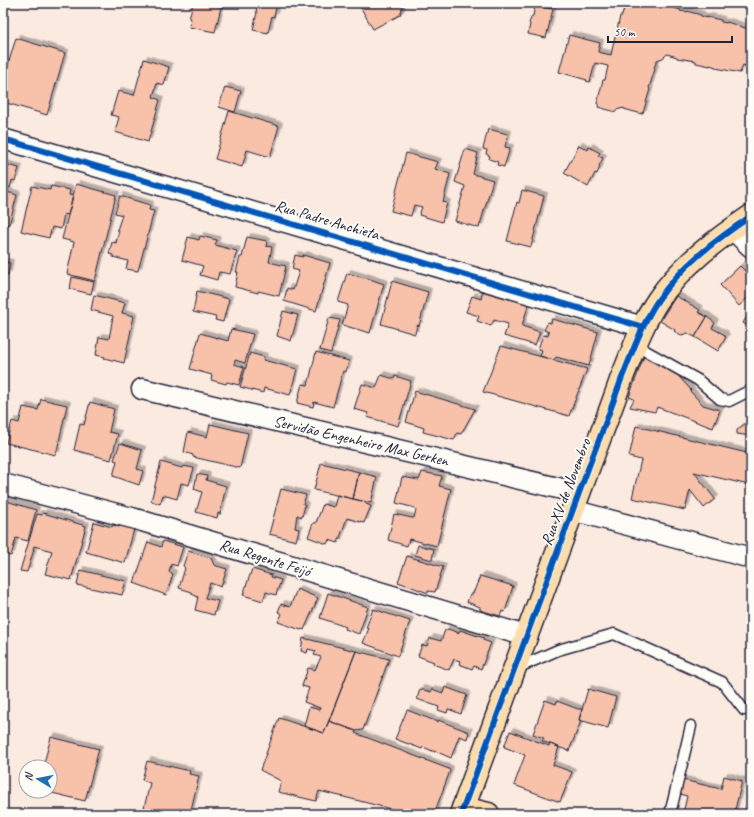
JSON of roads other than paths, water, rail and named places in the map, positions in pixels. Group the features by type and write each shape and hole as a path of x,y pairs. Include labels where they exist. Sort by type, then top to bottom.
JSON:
{"main road":[{"name":"Rua XV de Novembro","path":"462,811 513,670 639,336 658,300 671,283 707,249 751,216"},
{"path":"462,811 488,814"}],"street":[{"name":"Rua Padre Anchieta","path":"3,139 639,336"},
{"path":"732,229 751,246"},
{"name":"Servidão Engenheiro Max Gerken","path":"142,389 576,502 751,558"},
{"name":"Rua Regente Feijó","path":"3,484 132,518 526,636"}],"lane":[{"path":"639,336 698,380 720,399 729,401 751,390"},
{"path":"513,670 558,650 614,634 722,682 744,710"},
{"path":"670,814 691,726"}]}
